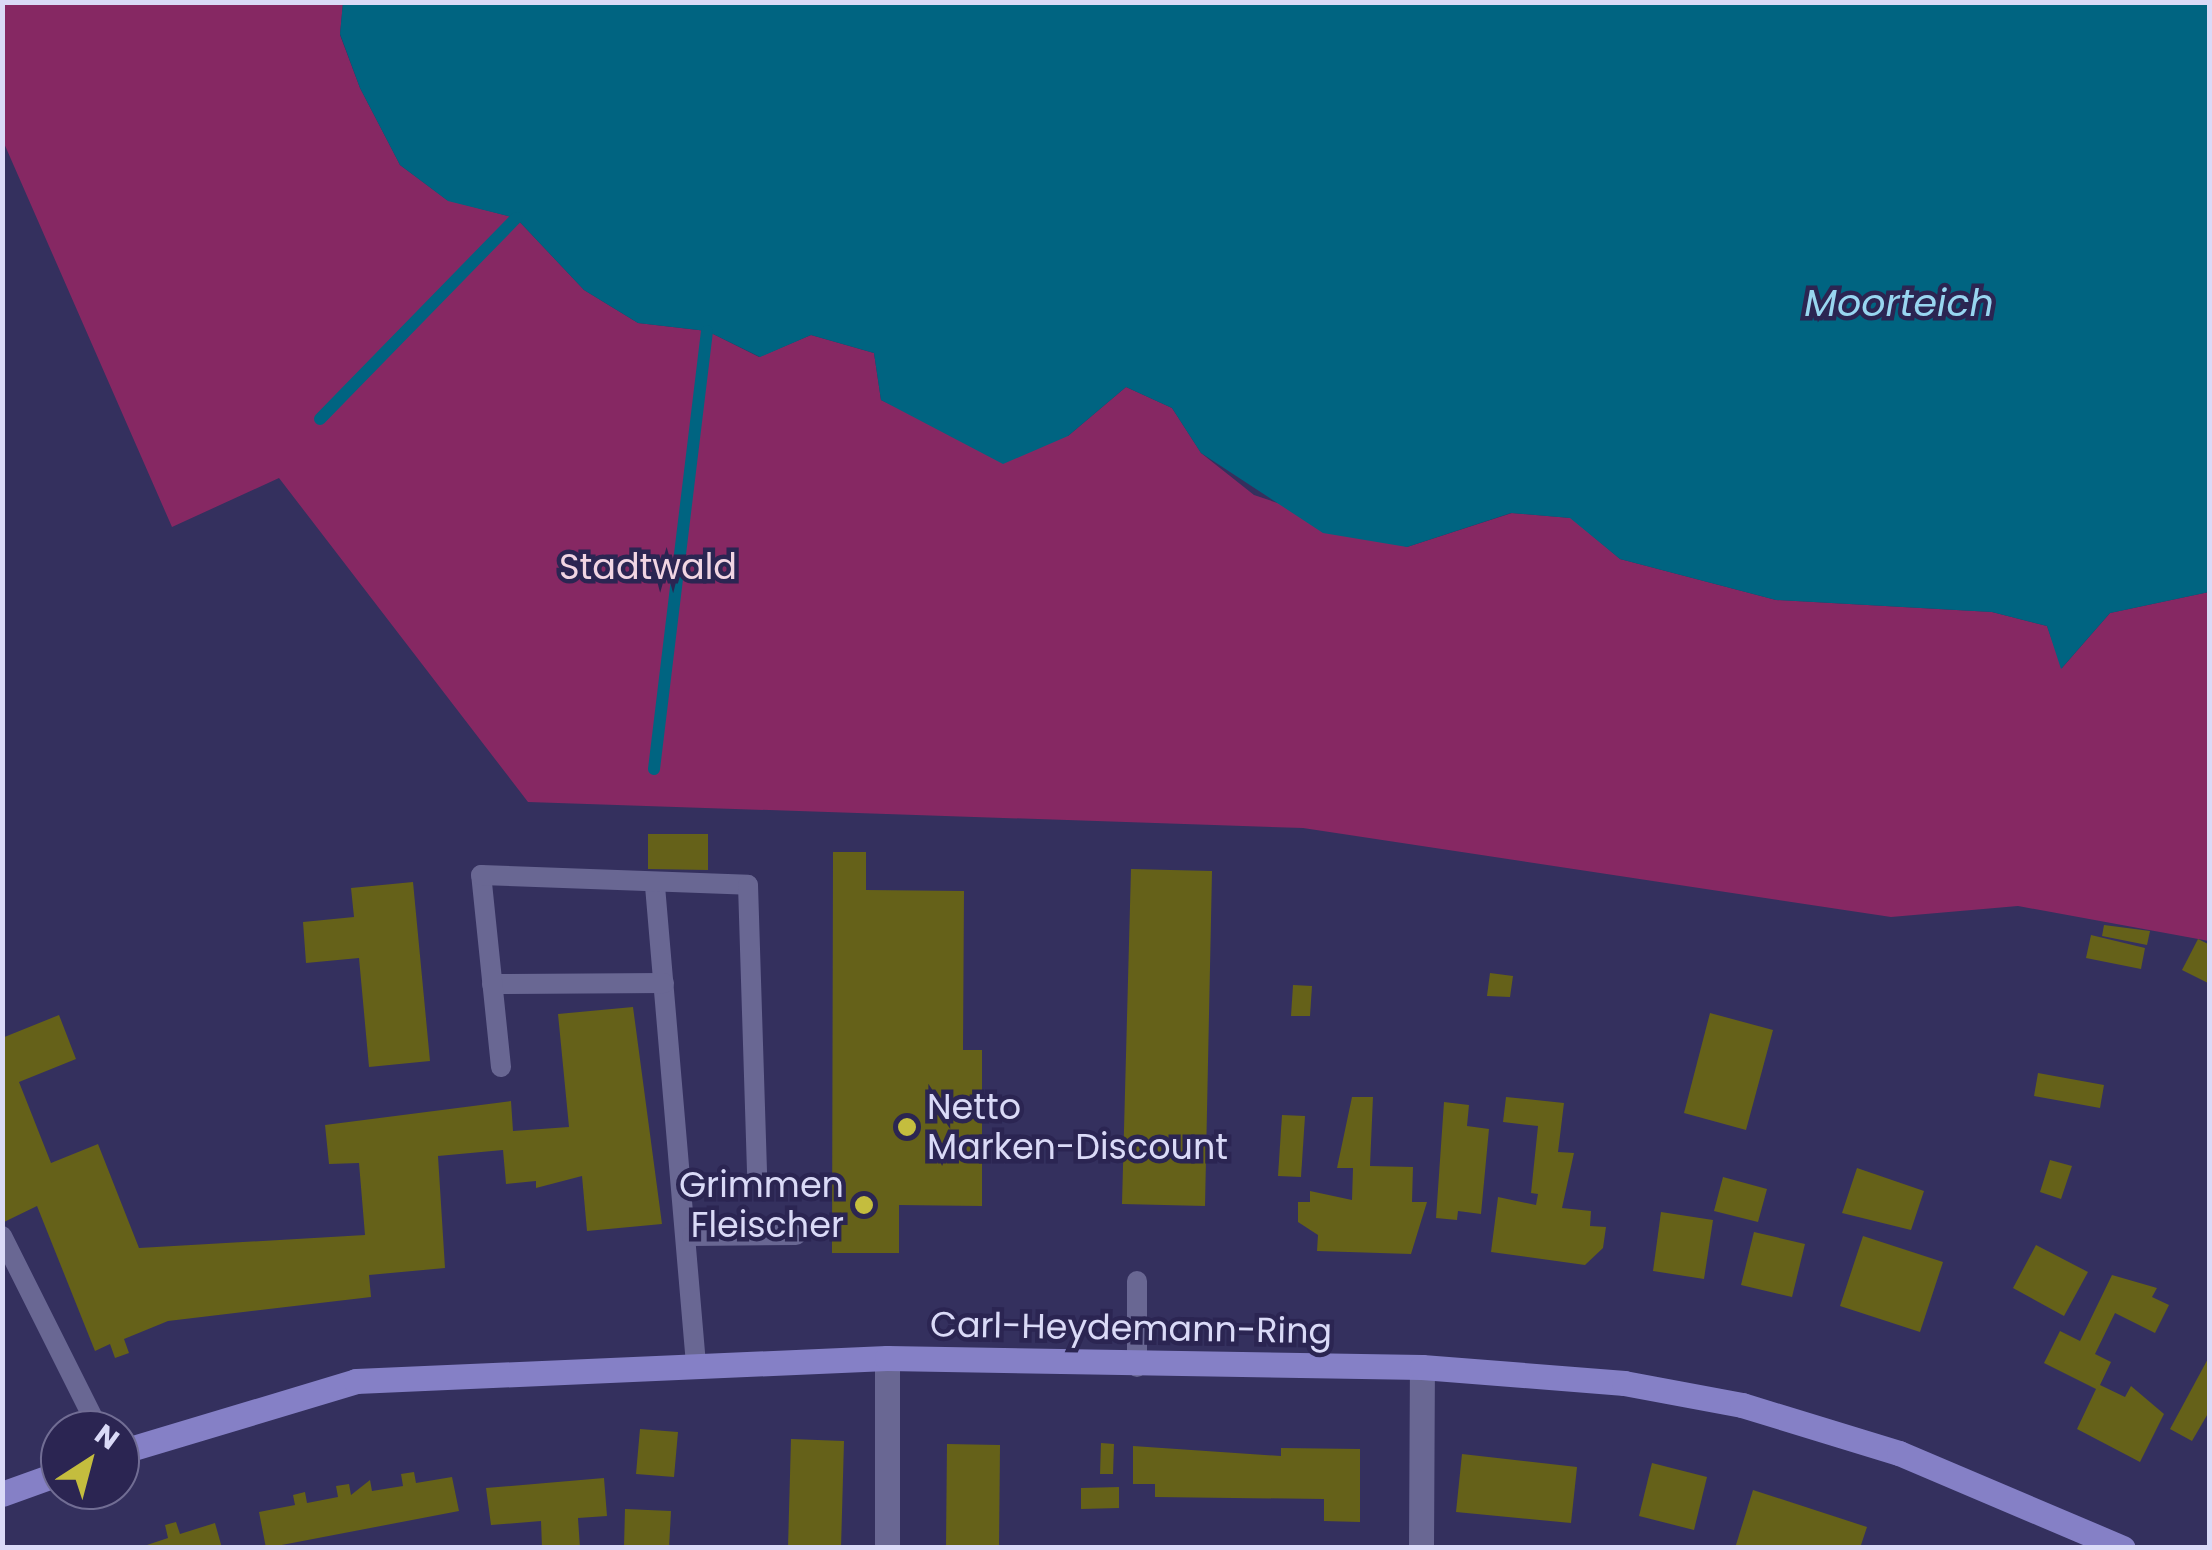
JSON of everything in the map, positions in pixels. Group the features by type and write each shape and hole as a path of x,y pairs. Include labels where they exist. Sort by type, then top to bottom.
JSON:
{"main road":[{"name":"Carl-Heydemann-Ring","path":"140,1446 356,1381 696,1361 888,1358 1138,1367 1422,1367 1624,1383 1742,1405 1900,1453 2122,1548"},
{"path":"2,1494 40,1480"}],"street":[{"path":"886,1548 888,1358"},
{"path":"1422,1367 1422,1548"}],"lane":[{"path":"500,1067 481,875 656,886 748,884 756,1172"},
{"path":"656,886 692,1236 696,1361"},
{"path":"492,984 664,983"},
{"path":"692,1236 796,1235"},
{"path":"2,1236 89,1410"},
{"path":"1137,1280 1138,1367"}],"green space":[{"name":"Stadtwald","path":"2,3 343,3 340,35 360,88 400,165 447,200 516,218 584,290 638,323 707,331 759,357 811,335 874,353 881,400 942,429 1068,436 1126,387 1172,408 1201,453 1254,495 1407,547 1512,513 1571,518 1620,559 1776,600 1992,612 2047,626 2062,668 2110,613 2209,592 2209,941 2018,906 1891,917 1303,828 528,802 279,478 172,527 3,141"}],"water":[{"name":"Moorteich","path":"343,2 2209,3 2209,592 2110,613 2061,669 2047,626 1992,612 1776,600 1620,559 1570,518 1511,513 1407,547 1323,533 1201,453 1172,408 1126,387 1068,436 1003,464 881,400 874,353 811,335 760,357 707,331 638,323 584,290 516,218 448,201 400,165 360,88 340,34"}],"building":[{"path":"648,834 708,834 708,870 648,869"},
{"name":"Netto Marken-Discount","path":"833,852 866,852 866,890 964,891 963,1050 982,1050 982,1206 899,1205 899,1253 832,1253"},
{"path":"1131,869 1212,871 1205,1206 1122,1204"},
{"path":"413,882 430,1061 369,1067 359,958 306,963 303,922 354,917 351,888"},
{"path":"2104,925 2150,931 2147,945 2102,936"},
{"path":"2091,935 2145,948 2141,969 2086,958"},
{"path":"2198,939 2210,945 2210,984 2182,970"},
{"path":"1490,973 1513,976 1510,997 1487,996"},
{"path":"1293,985 1312,986 1310,1016 1291,1016"},
{"path":"633,1007 662,1224 587,1231 582,1176 536,1188 536,1181 506,1184 503,1150 438,1156 445,1268 369,1275 371,1297 168,1321 124,1339 129,1353 115,1358 110,1344 95,1351 37,1206 2,1223 2,1038 59,1015 76,1059 19,1082 51,1163 98,1144 139,1248 365,1235 359,1163 329,1164 325,1125 511,1101 513,1131 569,1127 558,1014"},
{"path":"1710,1013 1773,1030 1746,1130 1684,1113"},
{"path":"2038,1073 2104,1085 2100,1108 2034,1096"},
{"path":"1352,1097 1373,1097 1370,1166 1413,1167 1412,1202 1427,1202 1411,1254 1317,1251 1318,1235 1298,1222 1298,1202 1310,1202 1310,1191 1352,1200 1353,1168 1337,1168"},
{"path":"1506,1097 1564,1103 1558,1152 1574,1153 1562,1208 1591,1211 1590,1226 1606,1227 1603,1248 1585,1265 1491,1252 1498,1197 1536,1205 1538,1194 1531,1193 1538,1126 1503,1122"},
{"path":"1444,1102 1469,1105 1467,1126 1489,1129 1481,1214 1458,1211 1457,1220 1436,1218"},
{"path":"1282,1115 1305,1116 1301,1177 1278,1176"},
{"path":"2050,1160 2072,1166 2061,1199 2040,1192"},
{"path":"1857,1168 1924,1191 1911,1230 1842,1213"},
{"path":"1723,1177 1767,1189 1758,1222 1714,1211"},
{"path":"1661,1212 1713,1220 1704,1279 1653,1271"},
{"path":"1754,1232 1805,1244 1792,1297 1741,1285"},
{"path":"1863,1236 1943,1262 1920,1332 1840,1306"},
{"path":"2036,1245 2088,1272 2064,1316 2013,1288"},
{"path":"2112,1275 2157,1288 2152,1297 2169,1305 2155,1333 2115,1313 2095,1354 2111,1362 2100,1385 2125,1397 2131,1386 2164,1414 2140,1462 2077,1429 2096,1389 2044,1363 2060,1331 2080,1341"},
{"path":"2210,1355 2210,1410 2192,1441 2170,1429"},
{"path":"640,1429 678,1432 674,1477 636,1474"},
{"path":"791,1439 844,1441 841,1548 788,1548"},
{"path":"1101,1443 1114,1444 1113,1474 1100,1474"},
{"path":"947,1444 1000,1445 999,1548 946,1548"},
{"path":"1133,1446 1281,1456 1281,1448 1360,1449 1360,1522 1324,1521 1324,1499 1155,1497 1155,1484 1133,1484"},
{"path":"1462,1454 1577,1467 1571,1523 1456,1512"},
{"path":"1652,1463 1707,1477 1694,1530 1639,1516"},
{"path":"414,1472 416,1483 452,1477 459,1511 266,1548 259,1512 295,1505 293,1495 305,1492 307,1503 338,1497 336,1486 349,1484 351,1495 370,1480 372,1491 403,1486 401,1474"},
{"path":"604,1478 607,1516 578,1518 580,1548 542,1548 541,1521 491,1525 486,1488"},
{"path":"1119,1487 1119,1508 1081,1509 1081,1488"},
{"path":"1753,1490 1867,1527 1860,1548 1735,1548"},
{"path":"625,1509 671,1511 669,1548 624,1548"},
{"path":"176,1522 180,1534 215,1523 222,1548 138,1548 168,1538 165,1525"}],"waterway":[{"path":"320,419 516,218"},
{"path":"654,769 707,331"}],"place":[{"name":"Netto Marken-Discount","path":"907,1127"},
{"name":"Grimmen Fleischer","path":"864,1205"}]}
